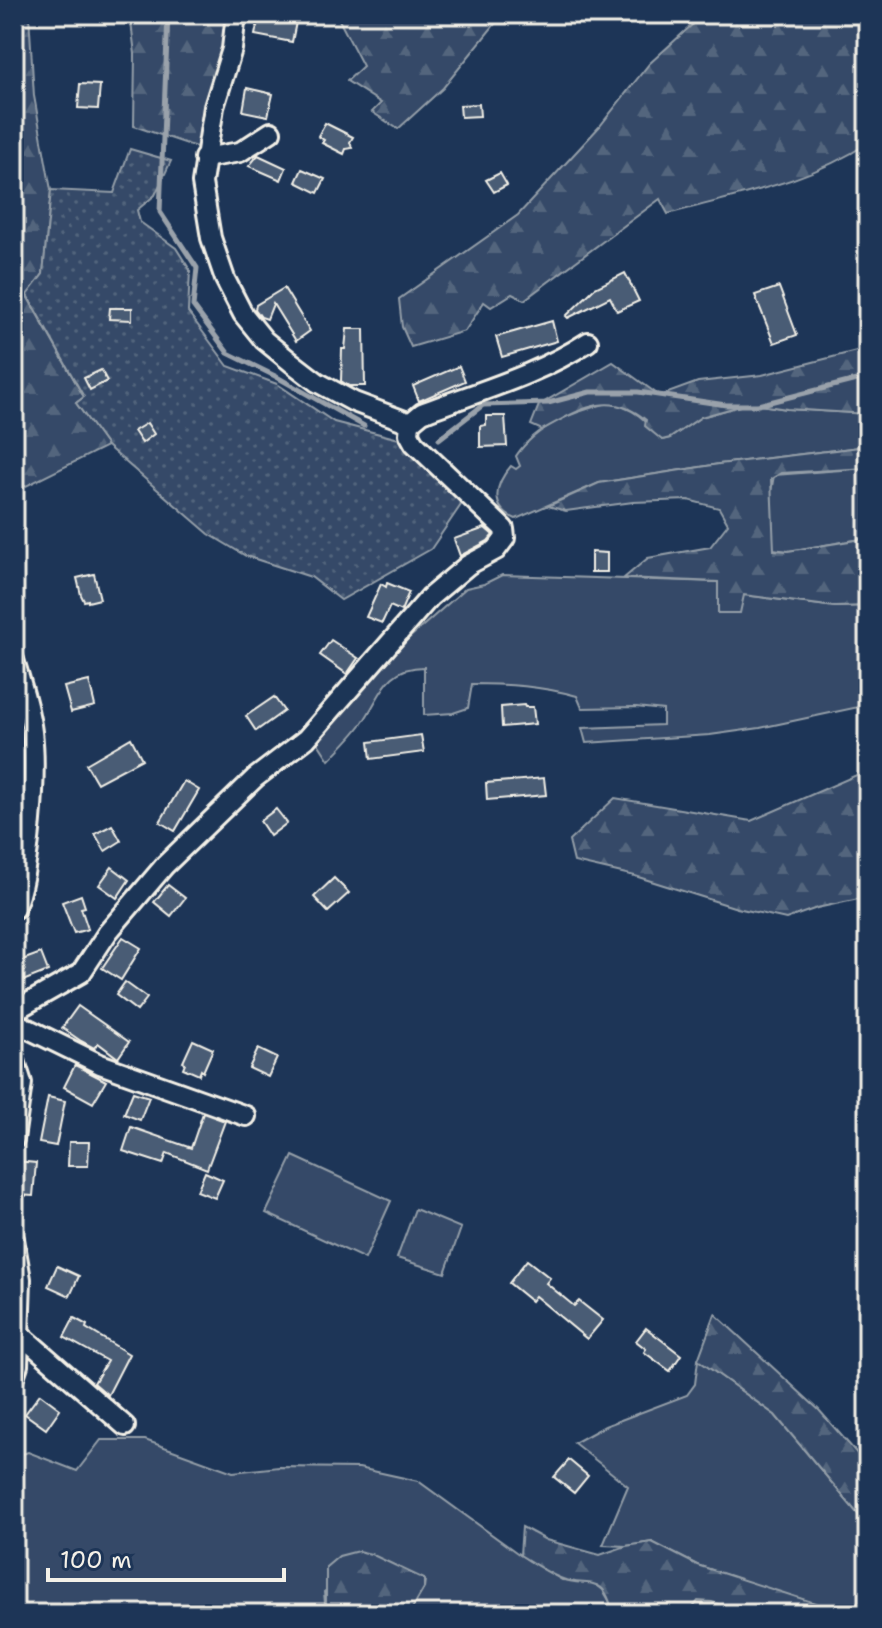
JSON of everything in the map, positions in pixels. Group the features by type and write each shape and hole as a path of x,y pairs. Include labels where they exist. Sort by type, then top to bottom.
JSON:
{"street":[{"path":"236,14 232,49 214,107 202,183 211,238 225,279 243,314 264,340 317,382 354,402 410,423"},
{"path":"204,158 240,152 271,132"},
{"path":"14,1011 81,973 108,932 165,865 255,778 306,739 430,597 468,565 496,550 505,538 504,529 414,443 409,434 410,423 422,413 530,374 588,342"},
{"path":"14,660 29,713 33,755 30,829 22,886 14,909"},
{"path":"14,1022 100,1064 246,1116"},
{"path":"14,1058 22,1083 14,1139"},
{"path":"14,1239 21,1279 18,1365 14,1377"},
{"path":"20,1334 125,1426"}],"green space":[{"path":"14,14 29,14 34,96 51,190 43,274 27,296 84,397 76,403 107,446 14,492"},
{"path":"130,14 226,14 223,47 199,148 134,126 135,54"},
{"path":"336,14 503,14 443,88 398,129 372,112 381,103 347,81 363,66"},
{"path":"704,14 868,14 868,143 821,168 745,194 668,214 660,199 524,300 512,294 491,307 484,302 465,331 411,347 402,327 399,299 518,215 600,126 649,64"},
{"path":"130,149 171,161 155,195 137,210 140,222 176,248 190,270 188,312 228,366 277,384 334,422 399,439 463,502 431,549 341,600 311,577 246,556 209,534 107,446 76,403 84,397 27,295 43,274 51,190 114,193"},
{"path":"868,348 868,414 740,406 701,417 662,440 645,426 646,420 632,411 607,404 581,410 542,430 531,425 539,405 613,362 660,396 698,382 762,375"},
{"path":"608,403 639,416 662,440 701,417 740,406 868,414 868,446 719,464 599,483 516,519 508,515 499,503 498,488 511,466 516,469 520,466 516,456 525,445 557,421"},
{"path":"868,446 868,468 781,473 771,479 774,550 788,551 868,538 868,606 835,607 744,595 740,613 718,613 718,582 624,578 648,558 710,547 728,524 719,508 688,500 633,502 566,511 548,506 599,483 719,464"},
{"path":"868,468 868,538 788,551 773,549 771,492 774,475"},
{"path":"502,575 718,582 718,612 744,595 835,607 868,606 868,705 760,728 710,735 586,743 582,728 663,725 663,710 582,708 577,696 564,693 524,686 472,684 468,708 453,713 424,715 424,667 411,668 386,684 359,727 329,760 318,743 383,661 466,588"},
{"path":"868,770 868,897 817,908 786,919 574,862 569,841 615,798 751,821"},
{"path":"293,1156 391,1201 365,1259 266,1213"},
{"path":"415,1209 461,1228 445,1273 397,1258"},
{"path":"715,1314 819,1410 868,1466 868,1526 775,1415 698,1360"},
{"path":"698,1360 775,1415 868,1526 868,1614 849,1614 750,1583 697,1565 652,1542 626,1546 603,1545 628,1486 574,1443 605,1426 687,1395 695,1384"},
{"path":"101,1440 145,1440 233,1472 279,1467 359,1468 418,1481 520,1555 562,1580 593,1582 603,1590 613,1614 409,1614 424,1588 425,1580 371,1555 324,1592 326,1614 14,1614 14,1457 28,1452 77,1471"},
{"path":"522,1527 546,1540 600,1555 626,1546 652,1542 697,1565 849,1614 747,1614 712,1602 698,1601 688,1614 613,1614 605,1592 599,1586 560,1578 520,1555"},
{"path":"358,1551 424,1579 424,1588 409,1614 326,1614 326,1567 339,1556"},
{"path":"698,1601 712,1602 747,1614 688,1614"}],"building":[{"path":"259,16 296,22 292,42 255,35"},
{"path":"80,84 100,85 98,109 78,108"},
{"path":"247,88 273,94 268,116 243,111"},
{"path":"479,104 480,116 461,117 460,105"},
{"path":"325,123 353,137 350,142 352,148 346,149 344,154 322,143 324,140 318,136"},
{"path":"258,155 286,168 281,180 249,166"},
{"path":"302,169 325,179 318,193 296,182"},
{"path":"500,173 507,185 494,192 486,180"},
{"path":"625,273 639,301 617,311 610,297 568,318 566,316 595,288"},
{"path":"779,287 797,335 774,343 755,295"},
{"path":"284,288 310,331 296,341 273,304 267,319 255,309 256,305"},
{"path":"110,308 132,308 132,320 109,319"},
{"path":"552,321 557,341 502,357 496,337"},
{"path":"347,329 364,329 365,386 349,386 341,381 342,349 345,349"},
{"path":"459,366 465,381 419,401 413,386"},
{"path":"101,370 107,381 90,390 84,378"},
{"path":"486,416 505,416 507,446 480,447 480,426 486,425"},
{"path":"147,423 154,434 142,443 134,431"},
{"path":"485,528 493,535 488,541 460,556 454,539"},
{"path":"591,552 607,553 607,572 591,572"},
{"path":"94,574 100,599 84,601 77,578"},
{"path":"387,583 409,592 401,611 390,606 382,623 366,617 381,584 386,587"},
{"path":"331,640 358,658 347,674 320,655"},
{"path":"89,681 95,706 71,712 64,687"},
{"path":"274,697 284,711 256,731 246,716"},
{"path":"501,707 533,707 535,724 502,727"},
{"path":"421,735 424,752 371,759 369,742"},
{"path":"131,738 142,759 97,783 86,764"},
{"path":"544,778 546,795 487,800 486,783"},
{"path":"184,781 199,790 175,831 160,822"},
{"path":"276,809 287,823 270,836 260,821"},
{"path":"112,825 121,841 105,851 95,834"},
{"path":"112,867 129,880 117,898 99,885"},
{"path":"334,878 349,893 328,912 314,897"},
{"path":"168,885 185,898 171,916 154,902"},
{"path":"81,895 85,907 81,908 88,929 74,933 62,902"},
{"path":"123,937 141,948 121,980 102,968"},
{"path":"41,953 48,971 18,983 14,963"},
{"path":"125,982 147,998 137,1011 116,995"},
{"path":"78,1006 129,1042 118,1058 98,1043 94,1048 62,1028"},
{"path":"193,1040 213,1049 199,1075 183,1068"},
{"path":"258,1049 277,1058 268,1077 249,1068"},
{"path":"75,1065 106,1081 93,1103 64,1087"},
{"path":"133,1092 149,1097 140,1120 124,1114"},
{"path":"48,1097 65,1101 56,1146 39,1143"},
{"path":"203,1113 225,1121 207,1169 167,1153 163,1164 123,1151 131,1127 191,1148"},
{"path":"69,1142 89,1142 88,1166 68,1166"},
{"path":"16,1161 36,1163 33,1196 18,1195 19,1181 14,1181"},
{"path":"205,1172 223,1180 215,1198 197,1191"},
{"path":"527,1260 550,1278 546,1283 574,1306 579,1301 603,1320 587,1339 535,1296 531,1301 509,1283"},
{"path":"57,1266 79,1276 70,1296 48,1286"},
{"path":"74,1318 129,1354 108,1395 94,1383 107,1361 64,1337"},
{"path":"646,1328 681,1355 670,1371 644,1352 646,1349 636,1341"},
{"path":"40,1394 60,1409 46,1429 25,1414"},
{"path":"569,1460 588,1476 574,1493 554,1477"}],"waterway":[{"path":"168,14 160,212 197,268 193,306 228,353 364,426"},
{"path":"439,439 483,405 548,403 590,392 638,392 726,405 758,405 868,377"}]}
